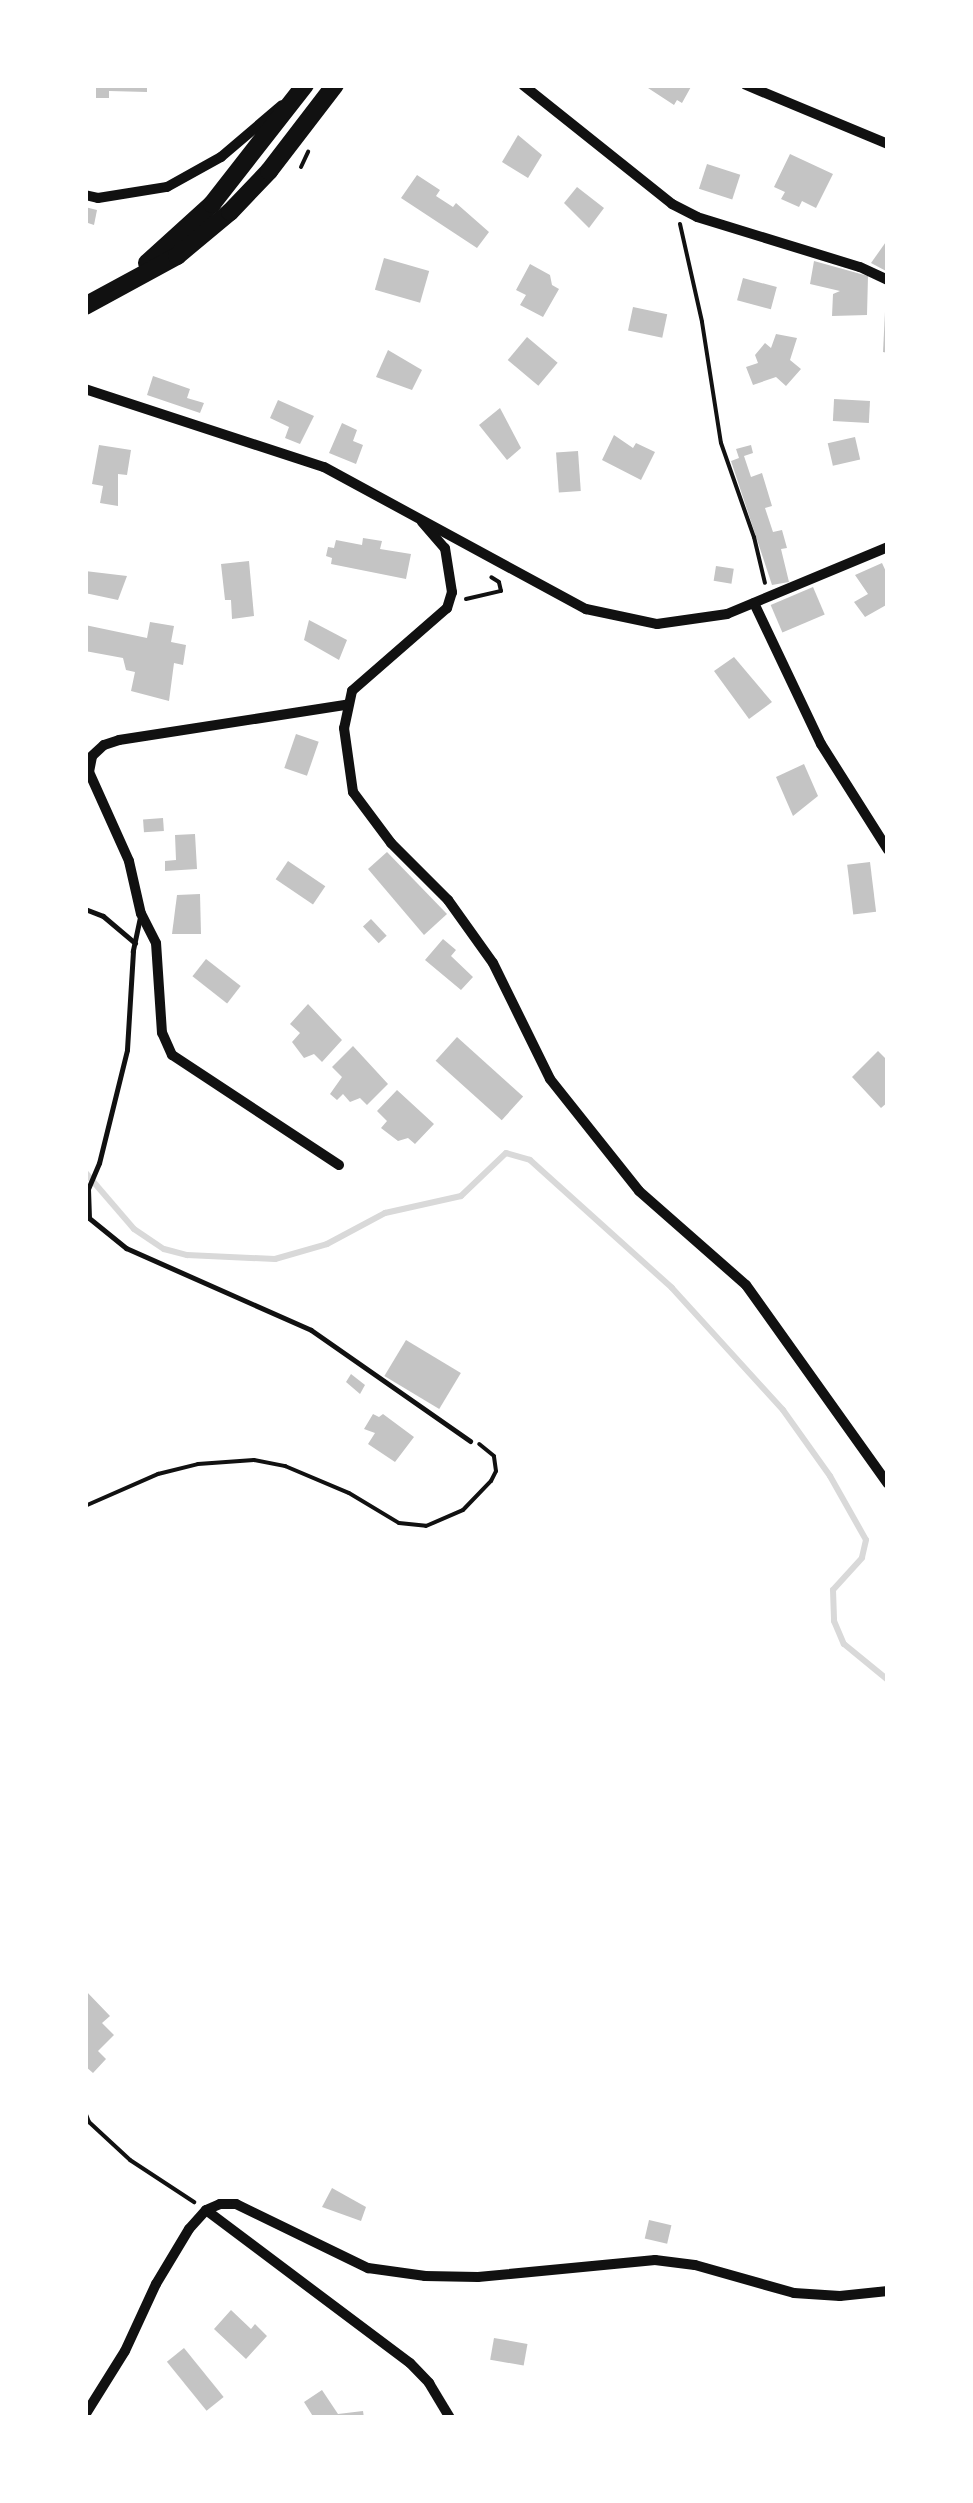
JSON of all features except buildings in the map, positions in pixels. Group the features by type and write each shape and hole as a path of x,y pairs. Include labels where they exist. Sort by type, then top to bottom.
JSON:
{"main road":[{"path":"93,302 167,247 212,204 305,85"},
{"path":"93,302 177,256 230,212 269,171 335,85"}],"street":[{"path":"85,194 98,198 166,186 220,157 305,85"},
{"path":"523,85 684,210 888,280"},
{"path":"746,85 888,144"},
{"path":"85,389 324,467 586,608 657,624 727,614 888,547"},
{"path":"422,522 445,548 452,592 446,608 363,678 346,706 345,750 353,792 391,843 448,900 493,963 550,1079 640,1191 746,1285 888,1484"},
{"path":"754,603 821,744 888,850"},
{"path":"340,1164 172,1055 162,1033 156,944 141,914 129,861 90,772 92,756 120,740 346,706"},
{"path":"85,2415 126,2351 156,2284 206,2210 236,2204 368,2268 425,2276 478,2277 655,2260 695,2264 794,2293 840,2296 888,2292"},
{"path":"206,2210 410,2363 429,2383 450,2418"}],"lane":[{"path":"85,909 103,916 135,943"},
{"path":"141,914 127,1050 99,1163 88,1188 89,1218 126,1248 310,1330 470,1441"}],"path":[{"path":"684,210 679,225 702,322 721,443 754,538 768,598"},
{"path":"446,608 501,591 499,582 477,562 486,551"},
{"path":"85,1506 158,1474 198,1464 254,1460 285,1466 349,1493 399,1523 426,1526 463,1510 491,1481 496,1471 494,1456 470,1441"},
{"path":"85,2112 88,2122 130,2160 206,2210"}],"waterway":[{"path":"85,1172 134,1229 164,1249 187,1255 275,1259 327,1244 385,1213 461,1196 506,1153 530,1160 672,1288 783,1410 830,1476 866,1540 862,1558 833,1590 834,1621 844,1644 888,1680"}]}
